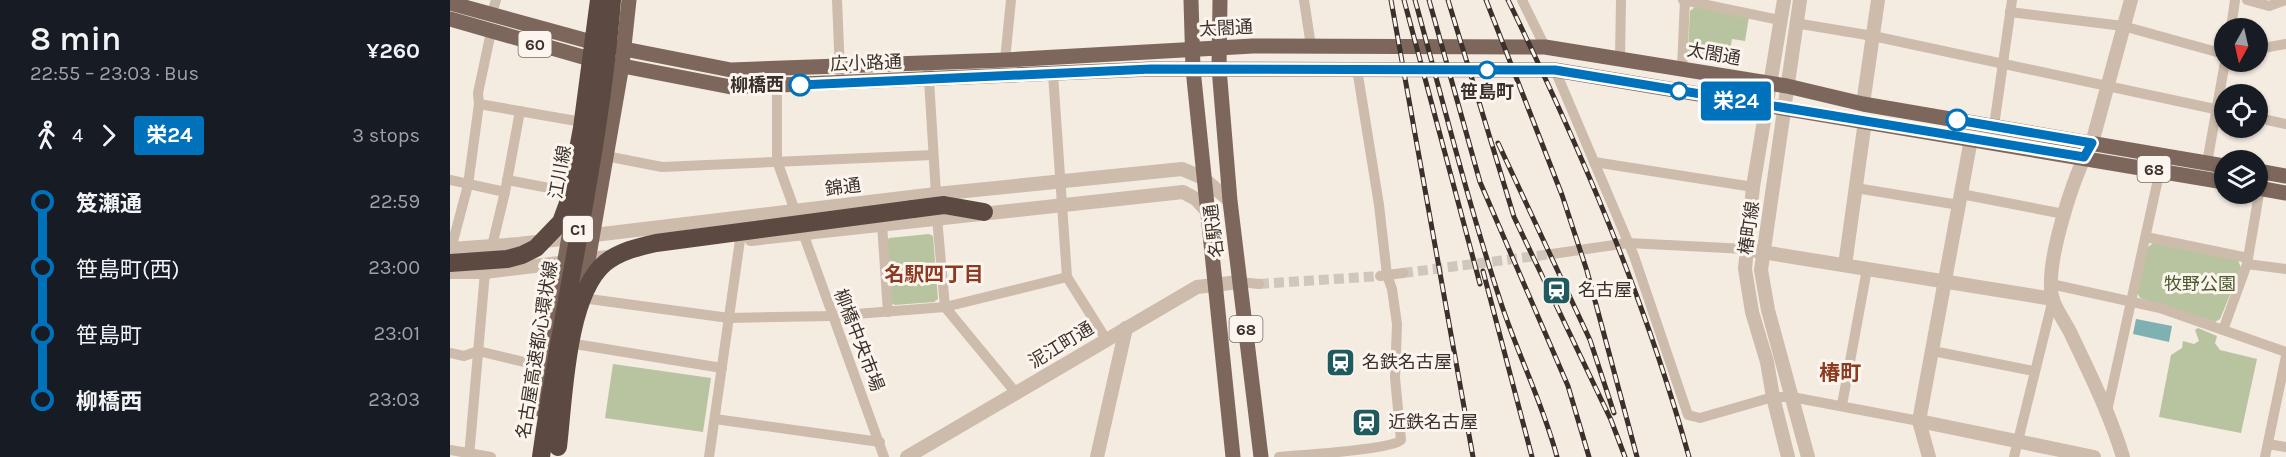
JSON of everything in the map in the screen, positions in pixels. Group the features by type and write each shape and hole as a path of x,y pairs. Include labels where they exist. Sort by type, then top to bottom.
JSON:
{"highway":[{"path":"450,263 507,259 522,255 536,248 561,222 568,203 582,128 599,0"},
{"name":"名古屋高速都心環状線","path":"541,457 564,308 597,128 612,0"},
{"path":"556,457 575,320 586,287 605,263 619,254 656,243 944,205 984,212"}],"main road":[{"name":"江川線","path":"532,457 588,123 604,0"},
{"path":"561,457 575,344 622,65 629,0"},
{"name":"名駅通","path":"1191,0 1191,49 1233,457"},
{"name":"名駅通","path":"1220,0 1219,68 1230,201 1261,457"},
{"name":"広小路通","path":"450,3 599,45 731,70 1005,60 1191,49"},
{"name":"広小路通","path":"450,19 597,61 731,87 1219,68"},
{"name":"太閤通","path":"1191,49 1311,46 1545,47 1620,57 1787,86 1863,104 2214,164"},
{"name":"68","path":"1219,68 1555,70 2214,180"},
{"path":"2268,173 2286,176"},
{"path":"2268,190 2286,193"}],"street":[{"path":"491,16 496,0"},
{"path":"837,0 840,83"},
{"path":"1005,60 1011,0"},
{"path":"1304,0 1311,46"},
{"path":"1522,0 1545,47"},
{"path":"1620,57 1621,0"},
{"path":"1682,68 1684,0 1780,20"},
{"name":"椿町線","path":"1784,0 1765,105 1753,188 1745,269 1752,312 1767,362 1788,457"},
{"name":"椿町線","path":"1800,0 1761,270 1768,310 1808,457"},
{"path":"1863,104 1878,0"},
{"path":"1994,126 2012,0"},
{"path":"2014,457 2053,299 2051,284 2064,214 2084,157 2092,143 2131,0"},
{"path":"2232,18 2235,0"},
{"path":"2247,0 2269,6 2286,0"},
{"path":"2010,12 2123,26 2214,51"},
{"path":"1795,23 1873,36 2214,110"},
{"path":"450,249 468,185 479,104 478,93 491,32"},
{"path":"2268,47 2286,44"},
{"path":"928,63 936,194"},
{"path":"1279,457 1376,447 1397,444 1401,440 1395,378 1397,324 1392,289 1384,275 1379,205 1357,69"},
{"path":"1555,70 1628,243 1688,415 1700,418 1773,397 1792,397 1842,405 2094,457"},
{"path":"1053,74 1067,277 1106,339"},
{"name":"柳橋中央市場","path":"777,86 777,161 793,211 884,457"},
{"path":"479,104 588,123"},
{"path":"492,246 520,111"},
{"path":"2268,120 2286,124"},
{"path":"1845,265 1865,121"},
{"path":"2207,163 2214,137"},
{"path":"1929,457 1919,421 1971,139"},
{"path":"606,156 662,167 933,155"},
{"path":"1594,162 1753,188"},
{"name":"錦通","path":"450,249 593,236 936,194 1182,169 1203,178 1230,201"},
{"path":"2107,411 2160,170"},
{"path":"450,180 468,185 506,186 576,194"},
{"path":"1856,188 2064,214"},
{"path":"450,273 485,272 984,212 1183,192 1196,199 1208,211"},
{"path":"2223,330 2248,261 2257,204"},
{"path":"937,218 945,307 1016,393"},
{"path":"882,224 888,312"},
{"path":"2146,237 2286,269"},
{"path":"709,457 740,240"},
{"path":"1552,254 1628,243 1746,249 2053,299 2064,317 2107,411 2123,457"},
{"path":"1842,405 1867,269"},
{"path":"469,455 485,272"},
{"path":"1384,275 1403,273"},
{"path":"582,298 729,318 831,316 945,307 1067,277"},
{"path":"1239,282 1259,284"},
{"name":"泥江町通","path":"907,457 1197,287 1215,283 1239,282"},
{"path":"2051,284 2131,301 2223,330 2286,354 2282,399 2265,457"},
{"path":"1098,457 1126,328"},
{"path":"575,344 722,368"},
{"path":"450,353 464,356 478,351 546,367"},
{"path":"1933,351 2034,371"},
{"path":"715,419 880,442"},
{"path":"2268,444 2286,447"},
{"path":"450,450 491,457"}],"green space":[{"path":"1695,7 1749,17 1745,41 1732,39 1729,58 1688,51 1690,11"},
{"path":"929,234 933,236 938,299 934,302 895,305 891,303 887,241 889,238"},
{"name":"牧野公園","path":"2153,243 2238,260 2241,268 2220,319 2215,322 2140,298 2137,292 2147,248"},
{"path":"2198,328 2217,336 2215,343 2220,350 2257,359 2241,433 2159,417 2171,355 2182,348 2183,341 2194,344 2199,341 2195,330"},
{"path":"613,364 711,378 703,432 605,418"}],"water":[{"path":"2136,319 2172,326 2169,342 2133,334"}],"tunnel":[{"path":"1403,273 1552,254"},
{"path":"1259,284 1380,276"}],"railway":[{"path":"1391,0 1473,457"},
{"path":"1404,0 1480,284"},
{"path":"1415,0 1489,265 1557,457"},
{"path":"1429,0 1480,182 1568,386 1589,457"},
{"path":"1448,0 1514,217 1611,420 1625,457"},
{"path":"1486,0 1562,195 1587,271 1637,457"},
{"path":"1508,0 1609,224 1652,339 1689,457"},
{"path":"1498,143 1590,340 1614,413"},
{"path":"1483,271 1532,457"}],"bus line":[{"name":"栄24","path":"800,85 1151,69 1555,70 2084,157 2092,143 1957,120"}],"place":[{"name":"笹島町","path":"1487,70"},
{"name":"柳橋西","path":"800,85"},
{"name":"名古屋","path":"1557,290"},
{"name":"名鉄名古屋","path":"1341,362"},
{"name":"近鉄名古屋","path":"1367,422"}],"district":[{"name":"名駅四丁目","path":"934,274"},
{"name":"椿町","path":"1840,373"}]}
